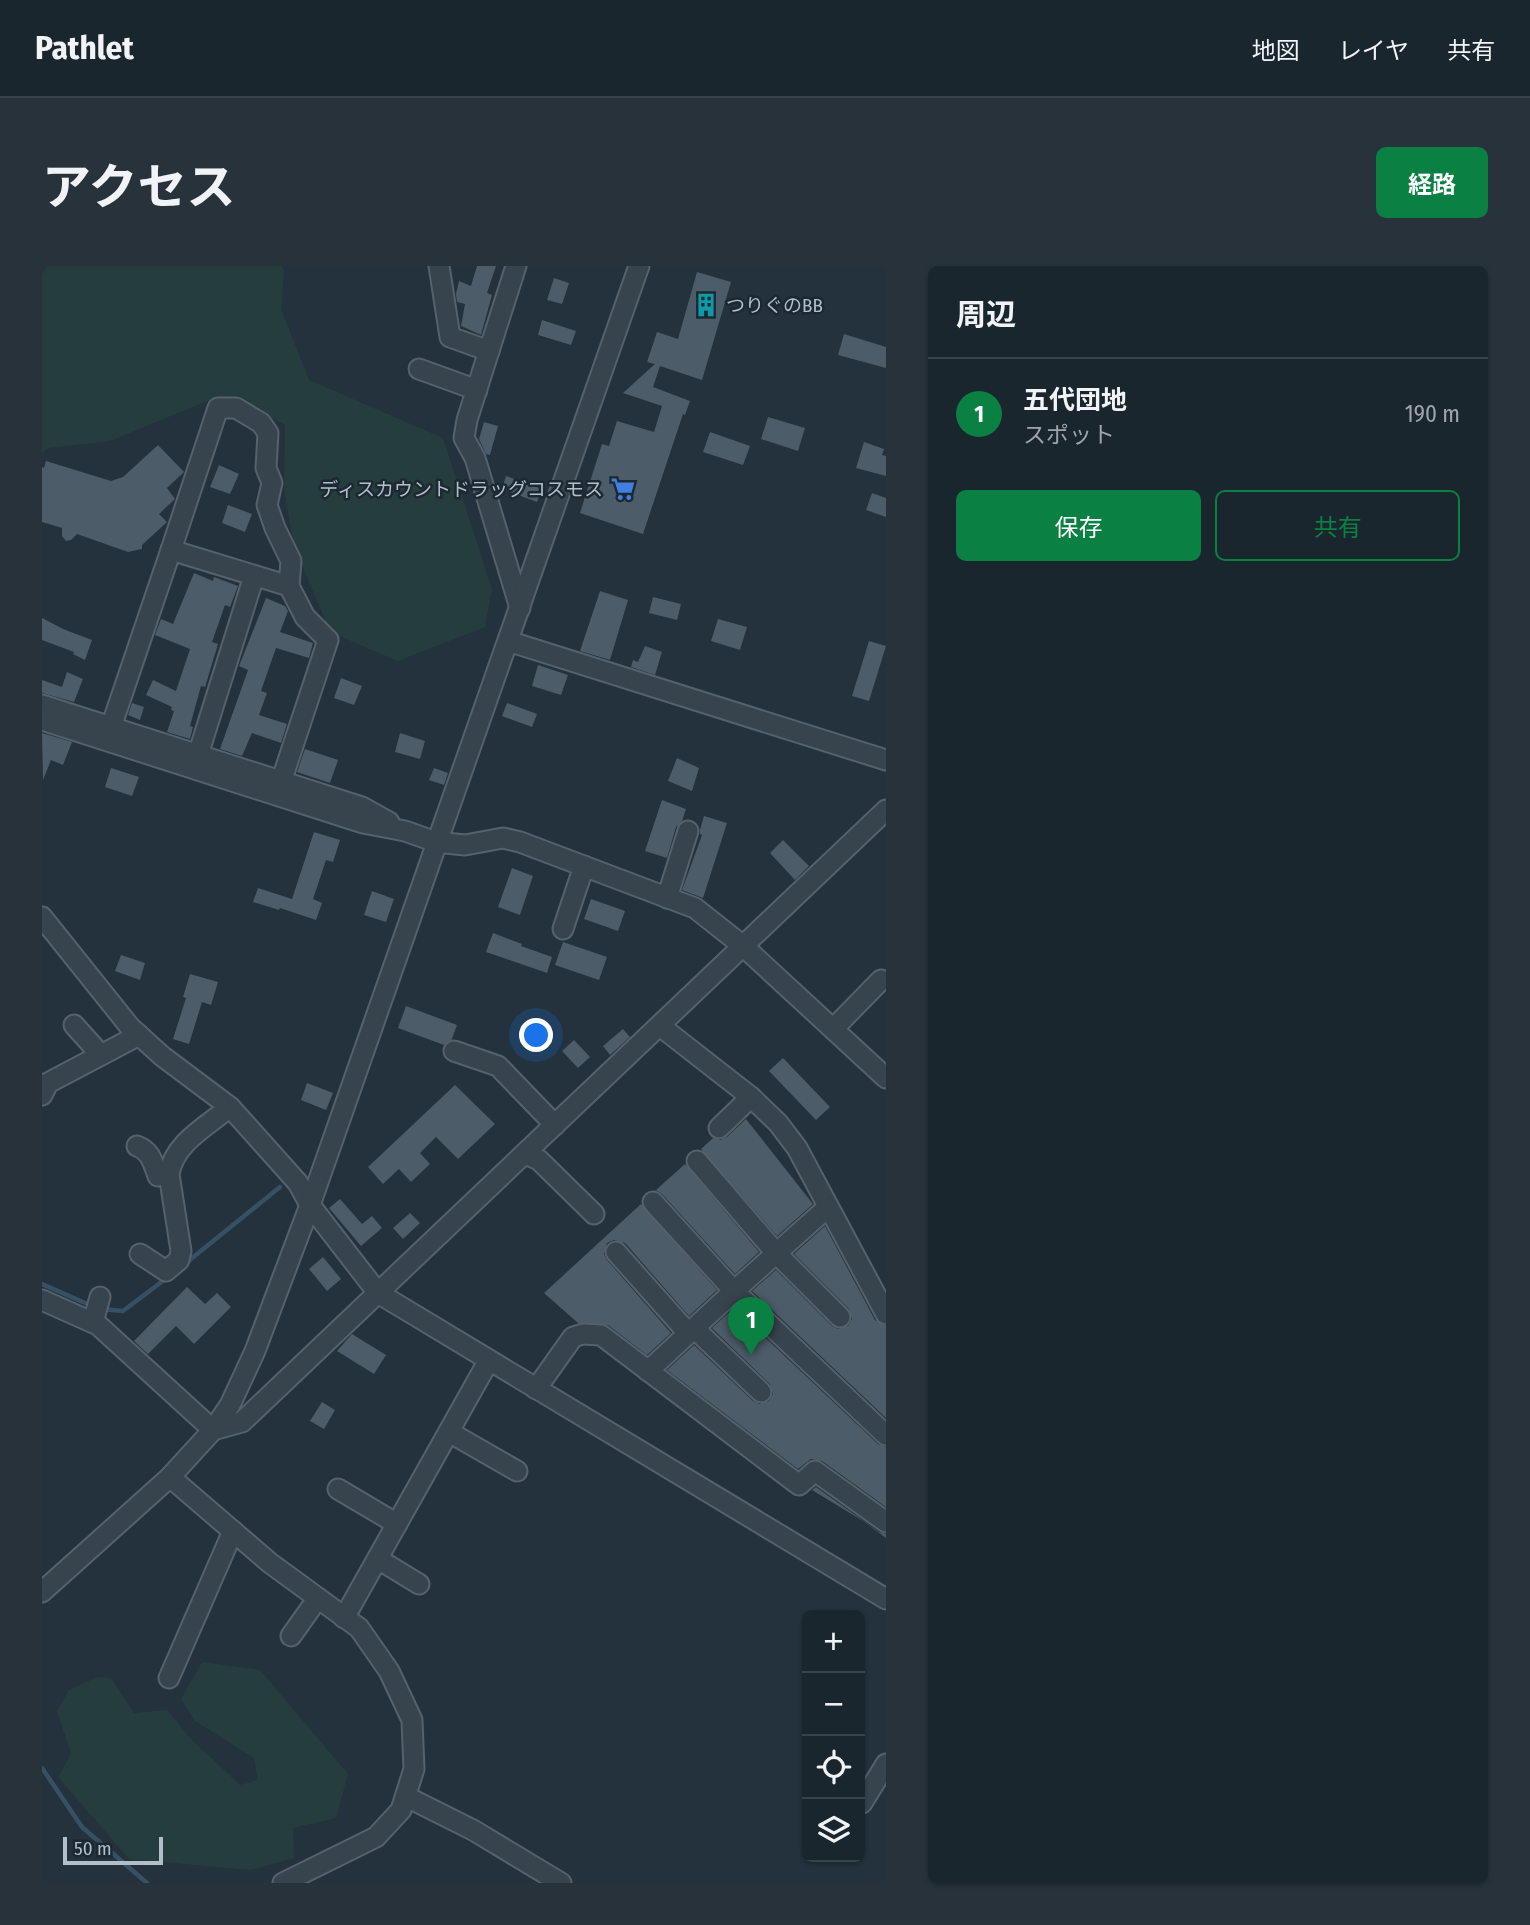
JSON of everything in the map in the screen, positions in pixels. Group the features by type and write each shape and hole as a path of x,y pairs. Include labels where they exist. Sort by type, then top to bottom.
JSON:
{"street":[{"path":"439,266 450,337 489,351"},
{"path":"516,266 464,438 475,458 520,608"},
{"path":"42,1592 170,1476 213,1430 230,1405 255,1351 310,1205 639,266"},
{"path":"419,369 477,390"},
{"path":"111,727 218,408 236,408 261,423 268,433 266,468 272,483 267,505 291,561 289,586 305,617 328,640 281,782"},
{"path":"172,550 289,586"},
{"path":"198,755 254,576"},
{"path":"508,641 886,760"},
{"path":"42,705 362,807 405,831 436,842 466,845 503,838 520,842 695,908 743,946 886,1078"},
{"path":"42,720 363,824 405,831"},
{"path":"213,1430 242,1422 886,810"},
{"path":"667,898 688,831"},
{"path":"564,929 584,866"},
{"path":"42,917 139,1035 162,1056 230,1107 298,1183 310,1205 378,1293 886,1600"},
{"path":"833,1029 881,980"},
{"path":"74,1025 101,1055"},
{"path":"660,1026 751,1097 778,1123 797,1148 886,1314"},
{"path":"42,1095 48,1083 139,1035"},
{"path":"454,1051 498,1066 555,1125"},
{"path":"719,1128 751,1097"},
{"path":"158,1176 171,1164 180,1148 230,1107"},
{"path":"137,1146 149,1154 181,1251 179,1259 166,1271 140,1254"},
{"path":"524,1154 539,1160 594,1214"},
{"path":"697,1161 776,1253 840,1317"},
{"path":"653,1202 734,1291 886,1435"},
{"path":"648,1371 828,1206"},
{"path":"616,1252 691,1331 761,1392"},
{"path":"42,1300 97,1309 213,1430"},
{"path":"536,1389 573,1337 583,1334 601,1335 799,1485 814,1471 886,1522"},
{"path":"344,1618 489,1360"},
{"path":"449,1432 517,1471"},
{"path":"170,1476 270,1563 359,1628 389,1671 412,1720 414,1769 401,1810 376,1837 297,1880"},
{"path":"338,1489 397,1524"},
{"path":"169,1678 233,1531"},
{"path":"377,1559 419,1584"},
{"path":"291,1636 318,1598"},
{"path":"864,1799 886,1764"},
{"path":"407,1797 473,1830 561,1883"}],"green space":[{"path":"42,266 281,266 284,271 281,309 309,380 443,438 492,589 485,627 398,661 330,632 294,546 284,489 285,425 238,399 210,400 110,441 48,448 42,453"},
{"path":"202,1662 260,1670 348,1774 336,1818 293,1828 294,1858 251,1870 129,1859 58,1777 71,1754 57,1711 69,1690 97,1677 111,1678 134,1713 167,1710 190,1738 240,1785 258,1780 254,1758 195,1721 181,1699"}],"building":[{"path":"477,266 496,266 487,293 492,295 481,335 461,326 465,304 457,302 456,294 459,281 471,286"},
{"path":"697,272 731,282 702,380 660,366 653,387 690,401 685,415 683,414 643,534 580,513 602,444 609,446 617,421 654,432 662,406 623,393 655,364 647,362 657,332 678,339"},
{"path":"554,278 569,283 562,304 547,300"},
{"path":"542,320 576,331 571,345 538,335"},
{"path":"844,334 886,347 886,368 838,355"},
{"path":"768,417 805,428 798,451 761,439"},
{"path":"484,422 498,426 490,455 486,454 479,439"},
{"path":"710,432 750,446 743,465 703,452"},
{"path":"864,442 884,449 882,455 886,456 886,476 856,468"},
{"path":"158,445 184,472 167,488 175,499 159,514 167,522 142,545 142,549 128,552 77,534 66,541 62,536 62,528 42,522 42,467 44,468 46,461 111,481 123,477"},
{"path":"219,465 239,474 230,494 210,487"},
{"path":"506,476 542,489 537,502 502,489"},
{"path":"872,493 886,498 886,517 866,510"},
{"path":"228,505 252,514 245,532 222,523"},
{"path":"194,573 213,581 214,577 238,586 230,607 225,605 212,642 218,644 205,687 201,686 190,726 193,727 190,739 167,732 174,711 171,710 172,707 146,695 153,680 176,691 190,649 155,635 161,619 173,624"},
{"path":"600,591 628,600 610,660 580,651"},
{"path":"653,597 681,604 677,620 649,613"},
{"path":"266,598 285,606 288,611 280,632 313,643 309,658 276,648 261,691 267,693 259,715 287,724 281,743 252,733 242,756 220,749 248,670 239,666"},
{"path":"42,618 92,640 85,660 73,654 74,652 42,640"},
{"path":"718,619 747,627 740,650 711,641"},
{"path":"869,641 886,646 869,701 852,696"},
{"path":"645,646 662,652 655,675 631,667 633,660 638,662"},
{"path":"538,665 568,675 561,695 532,686"},
{"path":"67,672 83,679 74,702 42,693 42,680 62,687"},
{"path":"341,678 362,686 354,705 334,698"},
{"path":"132,703 144,707 140,720 128,715"},
{"path":"507,703 537,714 532,727 502,716"},
{"path":"42,733 72,742 63,765 51,760 43,780"},
{"path":"400,733 425,741 420,759 395,752"},
{"path":"305,749 338,760 330,783 297,772"},
{"path":"677,758 699,768 692,791 668,781"},
{"path":"111,768 139,777 132,796 105,787"},
{"path":"434,768 448,773 444,785 429,780"},
{"path":"662,800 686,809 682,821 676,827 667,858 645,851"},
{"path":"704,816 727,823 703,898 682,890 702,835 700,830"},
{"path":"314,832 340,840 333,862 326,860 313,899 322,903 316,920 253,902 258,888 292,899"},
{"path":"783,840 809,866 795,880 770,853"},
{"path":"512,868 533,876 520,915 498,907"},
{"path":"372,891 394,899 386,922 364,915"},
{"path":"591,899 625,911 618,931 584,919"},
{"path":"493,933 552,957 547,973 486,952"},
{"path":"563,942 607,957 599,980 555,965"},
{"path":"121,955 145,963 140,980 115,971"},
{"path":"190,974 218,982 211,1005 202,1002 189,1044 173,1039 186,998 183,997"},
{"path":"406,1006 457,1025 452,1039 444,1045 398,1028"},
{"path":"623,1029 630,1037 610,1055 603,1046"},
{"path":"574,1040 590,1057 578,1068 562,1051"},
{"path":"783,1058 830,1107 816,1120 769,1071"},
{"path":"307,1083 333,1093 326,1110 301,1100"},
{"path":"455,1085 495,1124 458,1159 436,1137 420,1153 430,1164 411,1182 399,1169 383,1184 368,1167"},
{"path":"746,1119 813,1204 777,1236 701,1149 713,1138 721,1140 727,1137"},
{"path":"685,1164 759,1252 735,1274 656,1190"},
{"path":"340,1199 362,1224 372,1216 382,1228 361,1246 329,1208"},
{"path":"641,1204 717,1290 689,1316 625,1243 614,1240 607,1243 604,1254 607,1260 671,1333 647,1355 608,1325 578,1323 544,1293"},
{"path":"410,1213 420,1223 403,1239 393,1228"},
{"path":"825,1226 875,1320 886,1326 886,1418 752,1291 776,1270 832,1326 838,1329 848,1326 852,1319 849,1309 794,1254"},
{"path":"323,1257 341,1279 327,1291 309,1269"},
{"path":"187,1287 205,1304 217,1293 231,1307 194,1344 176,1326 148,1354 134,1341"},
{"path":"734,1308 878,1444 886,1447 886,1507 822,1461 811,1459 798,1469 667,1370 694,1345 753,1401 759,1404 769,1401 773,1394 770,1384 712,1328"},
{"path":"352,1334 386,1355 374,1374 337,1351"},
{"path":"322,1402 335,1410 324,1429 310,1421"},
{"path":"816,1487 879,1532 886,1534 886,1538 812,1490"}],"waterway":[{"path":"186,1263 280,1187"},
{"path":"101,1309 123,1311 168,1277"},
{"path":"42,1284 92,1306"},
{"path":"42,1768 82,1827 147,1883"}],"place":[{"name":"つりぐのBB","path":"706,305"},
{"name":"ディスカウントドラッグコスモス","path":"623,489"},
{"name":"五代団地","path":"751,1355"}]}
